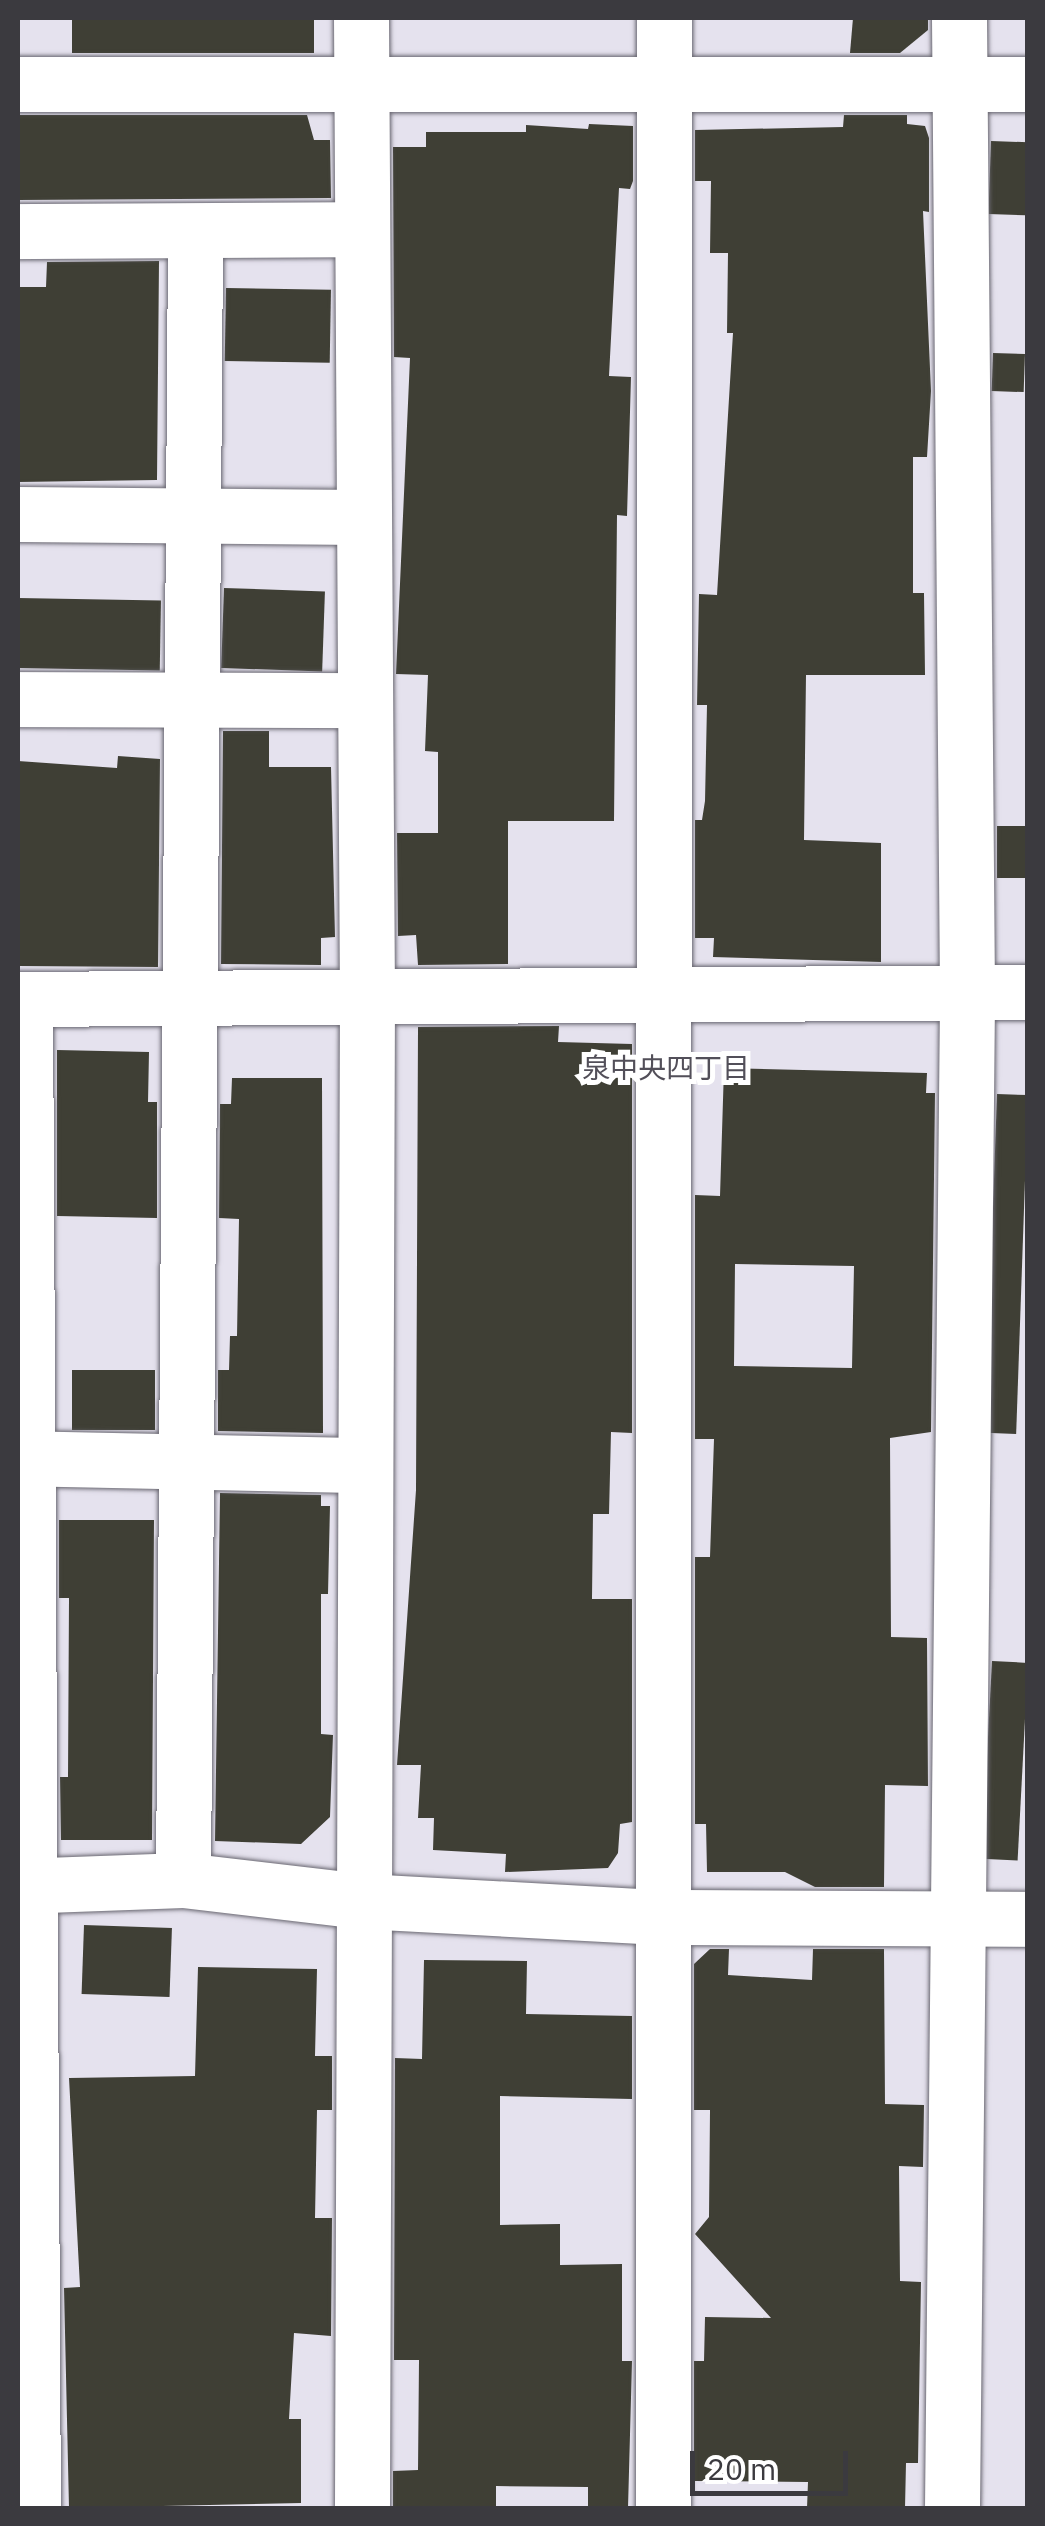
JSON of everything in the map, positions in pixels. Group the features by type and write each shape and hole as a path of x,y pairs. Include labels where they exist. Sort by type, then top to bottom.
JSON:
{"street":[{"path":"361,18 366,996 362,2508"},
{"path":"662,2508 664,18"},
{"path":"952,2508 967,992 959,18"},
{"path":"18,84 1028,84"},
{"path":"18,231 360,229"},
{"path":"183,1880 196,513 195,231"},
{"path":"18,514 364,517"},
{"path":"18,700 363,700"},
{"path":"33,2508 22,1886 21,1000 661,998 1028,992"},
{"path":"23,1458 185,1458 364,1465"},
{"path":"22,1886 183,1880 363,1901 661,1917 1028,1920"}],"building":[{"path":"72,18 314,18 314,53 72,53"},
{"path":"853,18 928,18 928,30 900,53 850,53"},
{"path":"18,115 307,115 314,140 330,140 331,198 18,200"},
{"path":"844,115 907,115 907,124 925,126 929,138 929,212 923,211 931,391 927,457 913,457 913,593 924,593 925,675 806,675 804,840 881,843 881,962 713,957 714,938 695,938 695,820 702,820 705,801 707,705 697,705 699,594 717,595 733,333 727,333 728,253 710,253 711,181 695,181 695,130 843,127"},
{"path":"589,124 633,126 633,181 630,189 619,188 609,376 631,377 627,516 617,515 614,821 508,821 508,964 418,965 416,935 398,936 397,833 438,833 438,752 425,751 428,675 396,674 410,358 394,357 393,147 426,147 426,132 526,132 526,125 588,129"},
{"path":"991,141 1028,142 1025,215 988,214"},
{"path":"159,261 157,480 18,482 18,287 46,287 47,262"},
{"path":"226,288 331,290 330,363 225,361"},
{"path":"993,353 1025,354 1024,392 992,391"},
{"path":"224,588 325,592 322,671 221,668"},
{"path":"18,598 161,600 160,670 18,668"},
{"path":"223,731 269,731 269,767 331,767 335,937 321,938 321,965 221,964"},
{"path":"118,756 160,759 158,967 18,966 18,761 117,768"},
{"path":"997,826 1028,826 1028,878 997,878"},
{"path":"559,1026 558,1042 632,1044 632,1433 611,1432 609,1514 593,1514 592,1599 632,1599 632,1822 620,1824 618,1853 608,1868 505,1872 506,1854 433,1850 434,1818 418,1818 421,1765 397,1765 416,1490 418,1027"},
{"path":"57,1050 149,1052 148,1102 157,1102 157,1218 57,1216"},
{"path":"724,1068 927,1073 926,1093 935,1093 931,1432 890,1438 891,1637 927,1638 928,1786 885,1785 884,1887 815,1887 785,1872 707,1872 706,1824 695,1824 695,1557 710,1557 714,1439 695,1439 695,1195 720,1196","holes":["735,1264 854,1266 852,1368 734,1366"]},
{"path":"232,1078 322,1078 323,1433 218,1431 218,1370 229,1370 230,1336 237,1336 239,1219 219,1218 220,1104 231,1104"},
{"path":"997,1094 1028,1095 1016,1434 985,1433"},
{"path":"72,1370 155,1370 155,1430 72,1430"},
{"path":"220,1493 321,1495 321,1506 330,1506 328,1594 321,1594 321,1734 333,1735 330,1817 301,1844 215,1841"},
{"path":"59,1520 154,1520 152,1840 61,1840 60,1777 68,1777 69,1598 59,1598"},
{"path":"992,1661 1028,1663 1018,1861 982,1859"},
{"path":"84,1925 172,1928 170,1997 82,1994"},
{"path":"710,1949 729,1949 728,1975 812,1980 813,1949 884,1949 885,2104 924,2105 923,2167 899,2166 900,2281 921,2282 918,2463 906,2463 905,2508 807,2508 808,2482 694,2481 694,2361 704,2361 705,2317 771,2318 695,2234 709,2217 710,2110 694,2110 694,1964"},
{"path":"424,1960 527,1961 526,2014 632,2016 632,2099 500,2096 500,2225 560,2224 560,2265 622,2264 622,2361 632,2361 628,2508 588,2508 588,2487 496,2486 496,2508 393,2508 393,2471 418,2470 419,2360 394,2360 395,2058 422,2059"},
{"path":"198,1967 317,1969 315,2056 332,2056 332,2110 317,2110 315,2218 332,2218 331,2336 294,2333 289,2419 301,2419 301,2503 69,2508 64,2288 80,2287 69,2078 195,2076"}],"district":[{"name":"泉中央四丁目","path":"666,1068"}]}
